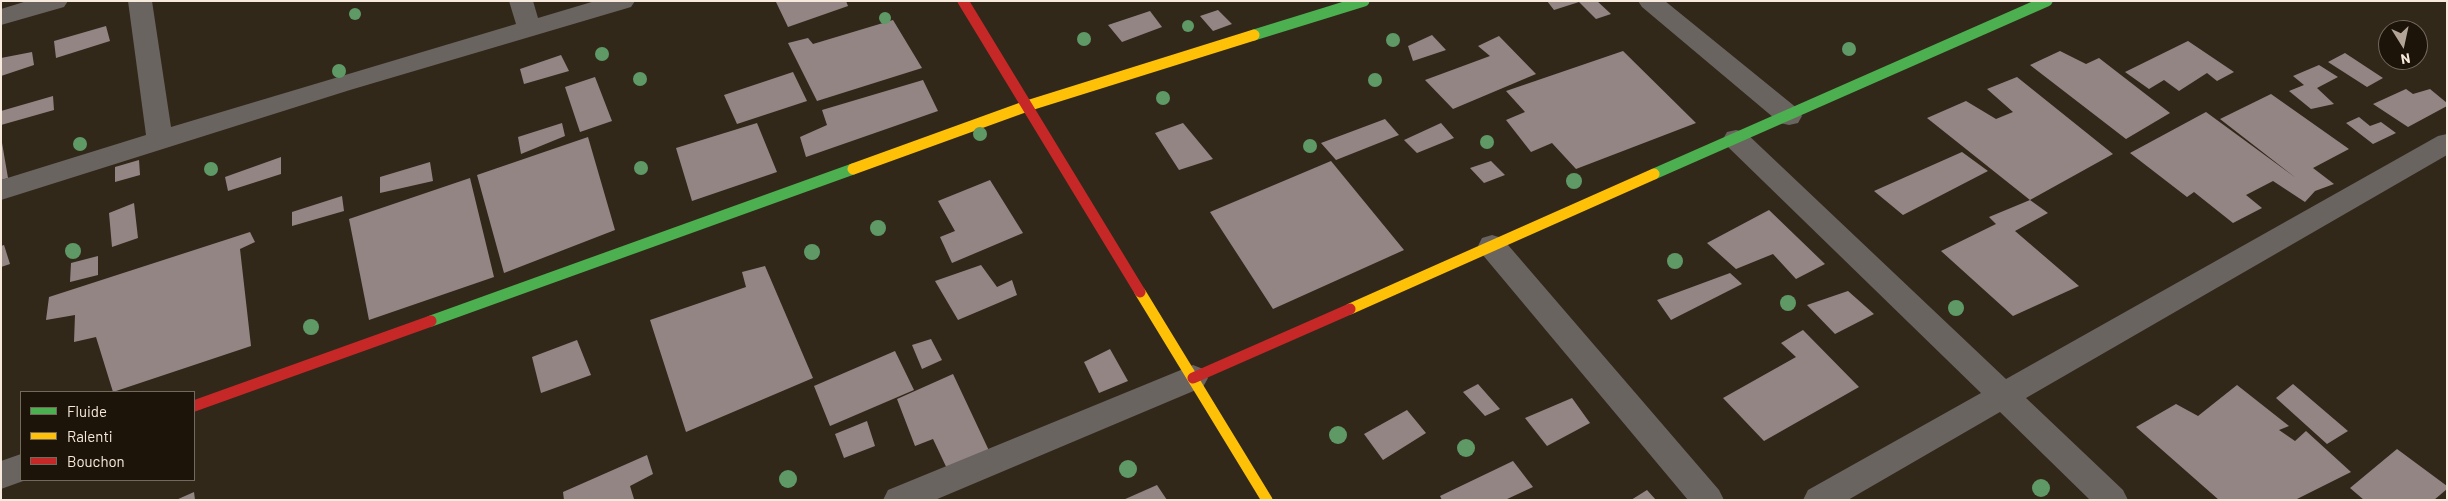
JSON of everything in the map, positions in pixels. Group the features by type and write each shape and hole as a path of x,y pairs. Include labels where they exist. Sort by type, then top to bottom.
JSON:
{"street":[{"path":"1,17 56,1"},
{"path":"140,1 160,140"},
{"path":"521,1 530,29"},
{"path":"1,190 340,84 623,1"},
{"path":"963,1 1267,500"},
{"path":"195,406 1027,106 1364,1"},
{"path":"1650,1 1789,116"},
{"path":"899,500 1193,378 2047,1"},
{"path":"1736,138 2112,500"},
{"path":"1819,500 2447,143"},
{"path":"1492,246 1708,500"},
{"path":"1,475 20,468"}],"building":[{"path":"846,1 848,6 788,27 776,2"},
{"path":"1547,1 1597,1 1611,14 1596,19 1579,2 1554,10"},
{"path":"1218,10 1232,24 1213,31 1200,16"},
{"path":"1150,11 1162,27 1122,42 1108,25"},
{"path":"893,20 922,68 817,101 788,43 808,38 813,44"},
{"path":"106,26 110,41 56,58 54,41"},
{"path":"1432,35 1446,50 1413,61 1408,46"},
{"path":"1499,36 1536,74 1453,109 1425,80 1490,56 1478,46"},
{"path":"2188,41 2234,72 2217,81 2207,73 2179,91 2164,80 2149,89 2125,72"},
{"path":"1623,51 1696,123 1576,169 1552,143 1531,152 1506,120 1525,112 1506,91"},
{"path":"2060,51 2086,64 2099,58 2170,113 2126,139 2030,65"},
{"path":"32,52 34,65 1,76 1,58"},
{"path":"2345,53 2383,78 2367,87 2328,62"},
{"path":"561,55 569,71 524,84 520,69"},
{"path":"2319,65 2338,77 2317,88 2334,104 2311,109 2289,91 2304,85 2293,76"},
{"path":"793,72 807,101 737,124 724,95"},
{"path":"595,77 612,121 580,132 565,87"},
{"path":"2017,77 2113,154 2030,200 1927,118 1966,101 1996,119 2013,112 1987,89"},
{"path":"923,80 938,111 806,157 800,137 827,125 822,110"},
{"path":"2406,89 2413,94 2430,89 2447,103 2447,106 2408,127 2373,104"},
{"path":"2271,94 2349,149 2313,168 2334,184 2315,191 2305,202 2273,181 2246,195 2262,208 2233,223 2194,192 2187,197 2130,153 2206,112 2296,178 2220,119"},
{"path":"53,96 54,110 1,125 1,111"},
{"path":"2359,117 2370,126 2381,122 2396,133 2373,144 2346,123"},
{"path":"1385,119 1399,135 1336,160 1321,143"},
{"path":"562,123 565,136 521,154 518,137"},
{"path":"757,123 777,172 692,201 676,148"},
{"path":"1183,123 1213,159 1179,170 1155,133"},
{"path":"1441,123 1454,138 1417,153 1404,140"},
{"path":"1,137 8,178 1,180"},
{"path":"588,137 615,230 504,273 477,175"},
{"path":"1962,152 1988,171 1903,215 1874,191"},
{"path":"281,157 281,174 228,191 225,177"},
{"path":"139,160 140,175 115,182 115,167"},
{"path":"1331,161 1404,250 1273,309 1210,212"},
{"path":"1491,161 1505,175 1484,183 1470,168"},
{"path":"430,162 433,181 380,193 380,177"},
{"path":"470,178 494,277 369,320 349,219"},
{"path":"990,180 1023,233 952,263 940,237 955,231 938,201"},
{"path":"342,196 344,211 292,226 292,212"},
{"path":"2030,200 2048,213 2015,231 2079,286 2013,316 1941,251 1996,224 1989,217"},
{"path":"134,203 138,238 112,247 109,213"},
{"path":"1769,210 1825,264 1796,279 1773,254 1736,269 1707,243"},
{"path":"250,232 255,242 240,249 251,346 116,391 113,391 96,337 74,342 75,315 46,320 49,297"},
{"path":"4,245 10,264 1,267 1,246"},
{"path":"98,256 98,275 70,282 71,263"},
{"path":"981,265 997,287 1012,280 1017,295 958,320 935,281"},
{"path":"765,266 813,378 686,432 650,320 746,287 742,272"},
{"path":"1730,273 1742,284 1671,320 1657,300"},
{"path":"1848,291 1874,314 1835,334 1807,305"},
{"path":"1803,330 1859,387 1764,441 1723,398 1796,357 1781,343"},
{"path":"931,339 942,360 922,369 912,345"},
{"path":"577,340 591,375 541,393 532,357"},
{"path":"1110,349 1128,381 1099,393 1084,362"},
{"path":"895,351 914,390 830,426 814,386"},
{"path":"953,374 992,457 950,475 933,439 915,446 897,399"},
{"path":"1478,384 1500,409 1485,416 1463,392"},
{"path":"2293,384 2348,431 2327,444 2276,398"},
{"path":"2237,385 2289,426 2279,430 2295,441 2306,431 2351,472 2295,500 2219,500 2136,427 2176,404 2198,416"},
{"path":"1572,398 1590,423 1547,446 1525,418"},
{"path":"1407,410 1426,433 1383,460 1364,434"},
{"path":"867,421 875,446 844,458 835,434"},
{"path":"2397,449 2447,486 2447,489 2434,500 2364,500 2350,488"},
{"path":"647,455 653,474 630,486 634,499 564,500 563,492"},
{"path":"1513,461 1533,487 1505,500 1442,500 1440,496"},
{"path":"1157,485 1167,500 1123,500"},
{"path":"1647,490 1656,500 1631,500"},
{"path":"194,492 195,500 176,500"}],"traffic: fast":[{"path":"1254,35 1364,1"},
{"path":"1654,174 2047,1"},
{"path":"431,321 853,169"}],"traffic: slow":[{"path":"853,169 1027,106 1254,35"},
{"path":"1350,309 1654,174"},
{"path":"1140,292 1267,500"}],"traffic: jam":[{"path":"963,1 1140,292"},
{"path":"1193,378 1350,309"},
{"path":"195,406 431,321"}]}
